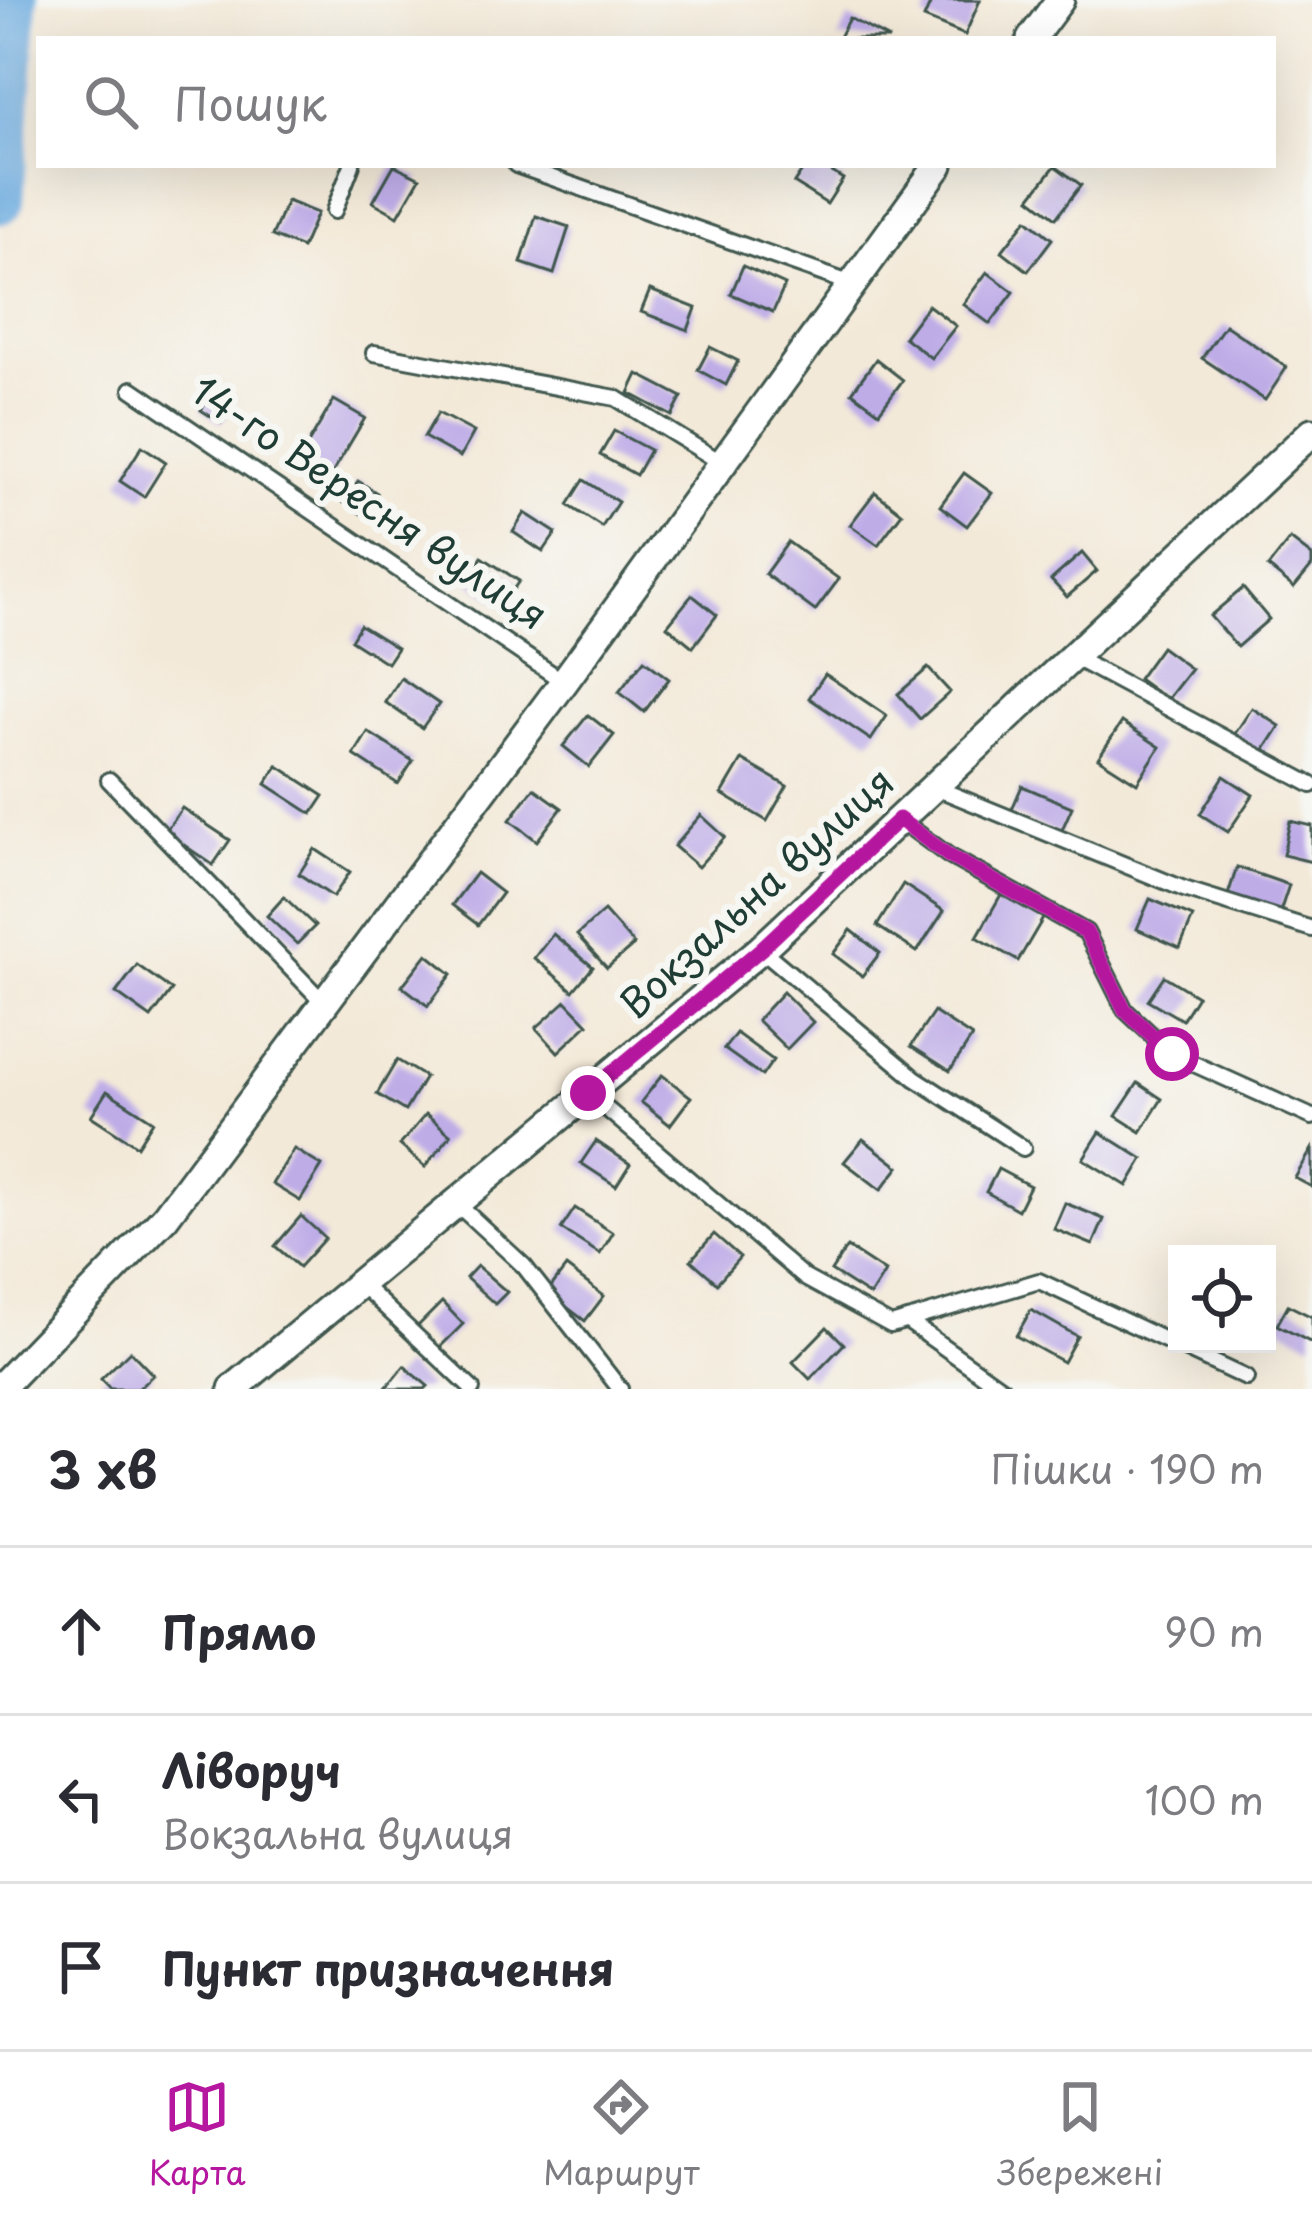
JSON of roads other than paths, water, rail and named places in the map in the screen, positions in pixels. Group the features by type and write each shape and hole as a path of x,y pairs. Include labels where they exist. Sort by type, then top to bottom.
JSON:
{"street":[{"path":"1033,36 1060,0"},
{"name":"14-го Вересня вулиця","path":"0,1388 165,1217 564,682 937,168"},
{"name":"Вокзальна вулиця","path":"243,1386 761,949 1312,432"}],"lane":[{"path":"334,211 351,168"},
{"path":"526,168 852,284"},
{"path":"374,352 616,398 722,464"},
{"name":"14-го Вересня вулиця","path":"132,389 564,682"},
{"path":"1073,657 1312,785"},
{"path":"109,780 322,1001"},
{"path":"934,787 1184,889 1312,929"},
{"path":"899,819 949,856 1086,932 1125,1010 1172,1054 1312,1118"},
{"path":"761,949 915,1078 1023,1148"},
{"path":"588,1093 805,1278 891,1325 1039,1281 1246,1378"},
{"path":"455,1203 524,1266 620,1389"},
{"path":"360,1283 472,1389"},
{"path":"906,1320 1003,1389"}],"waterway":[{"path":"0,200 14,0"}]}
